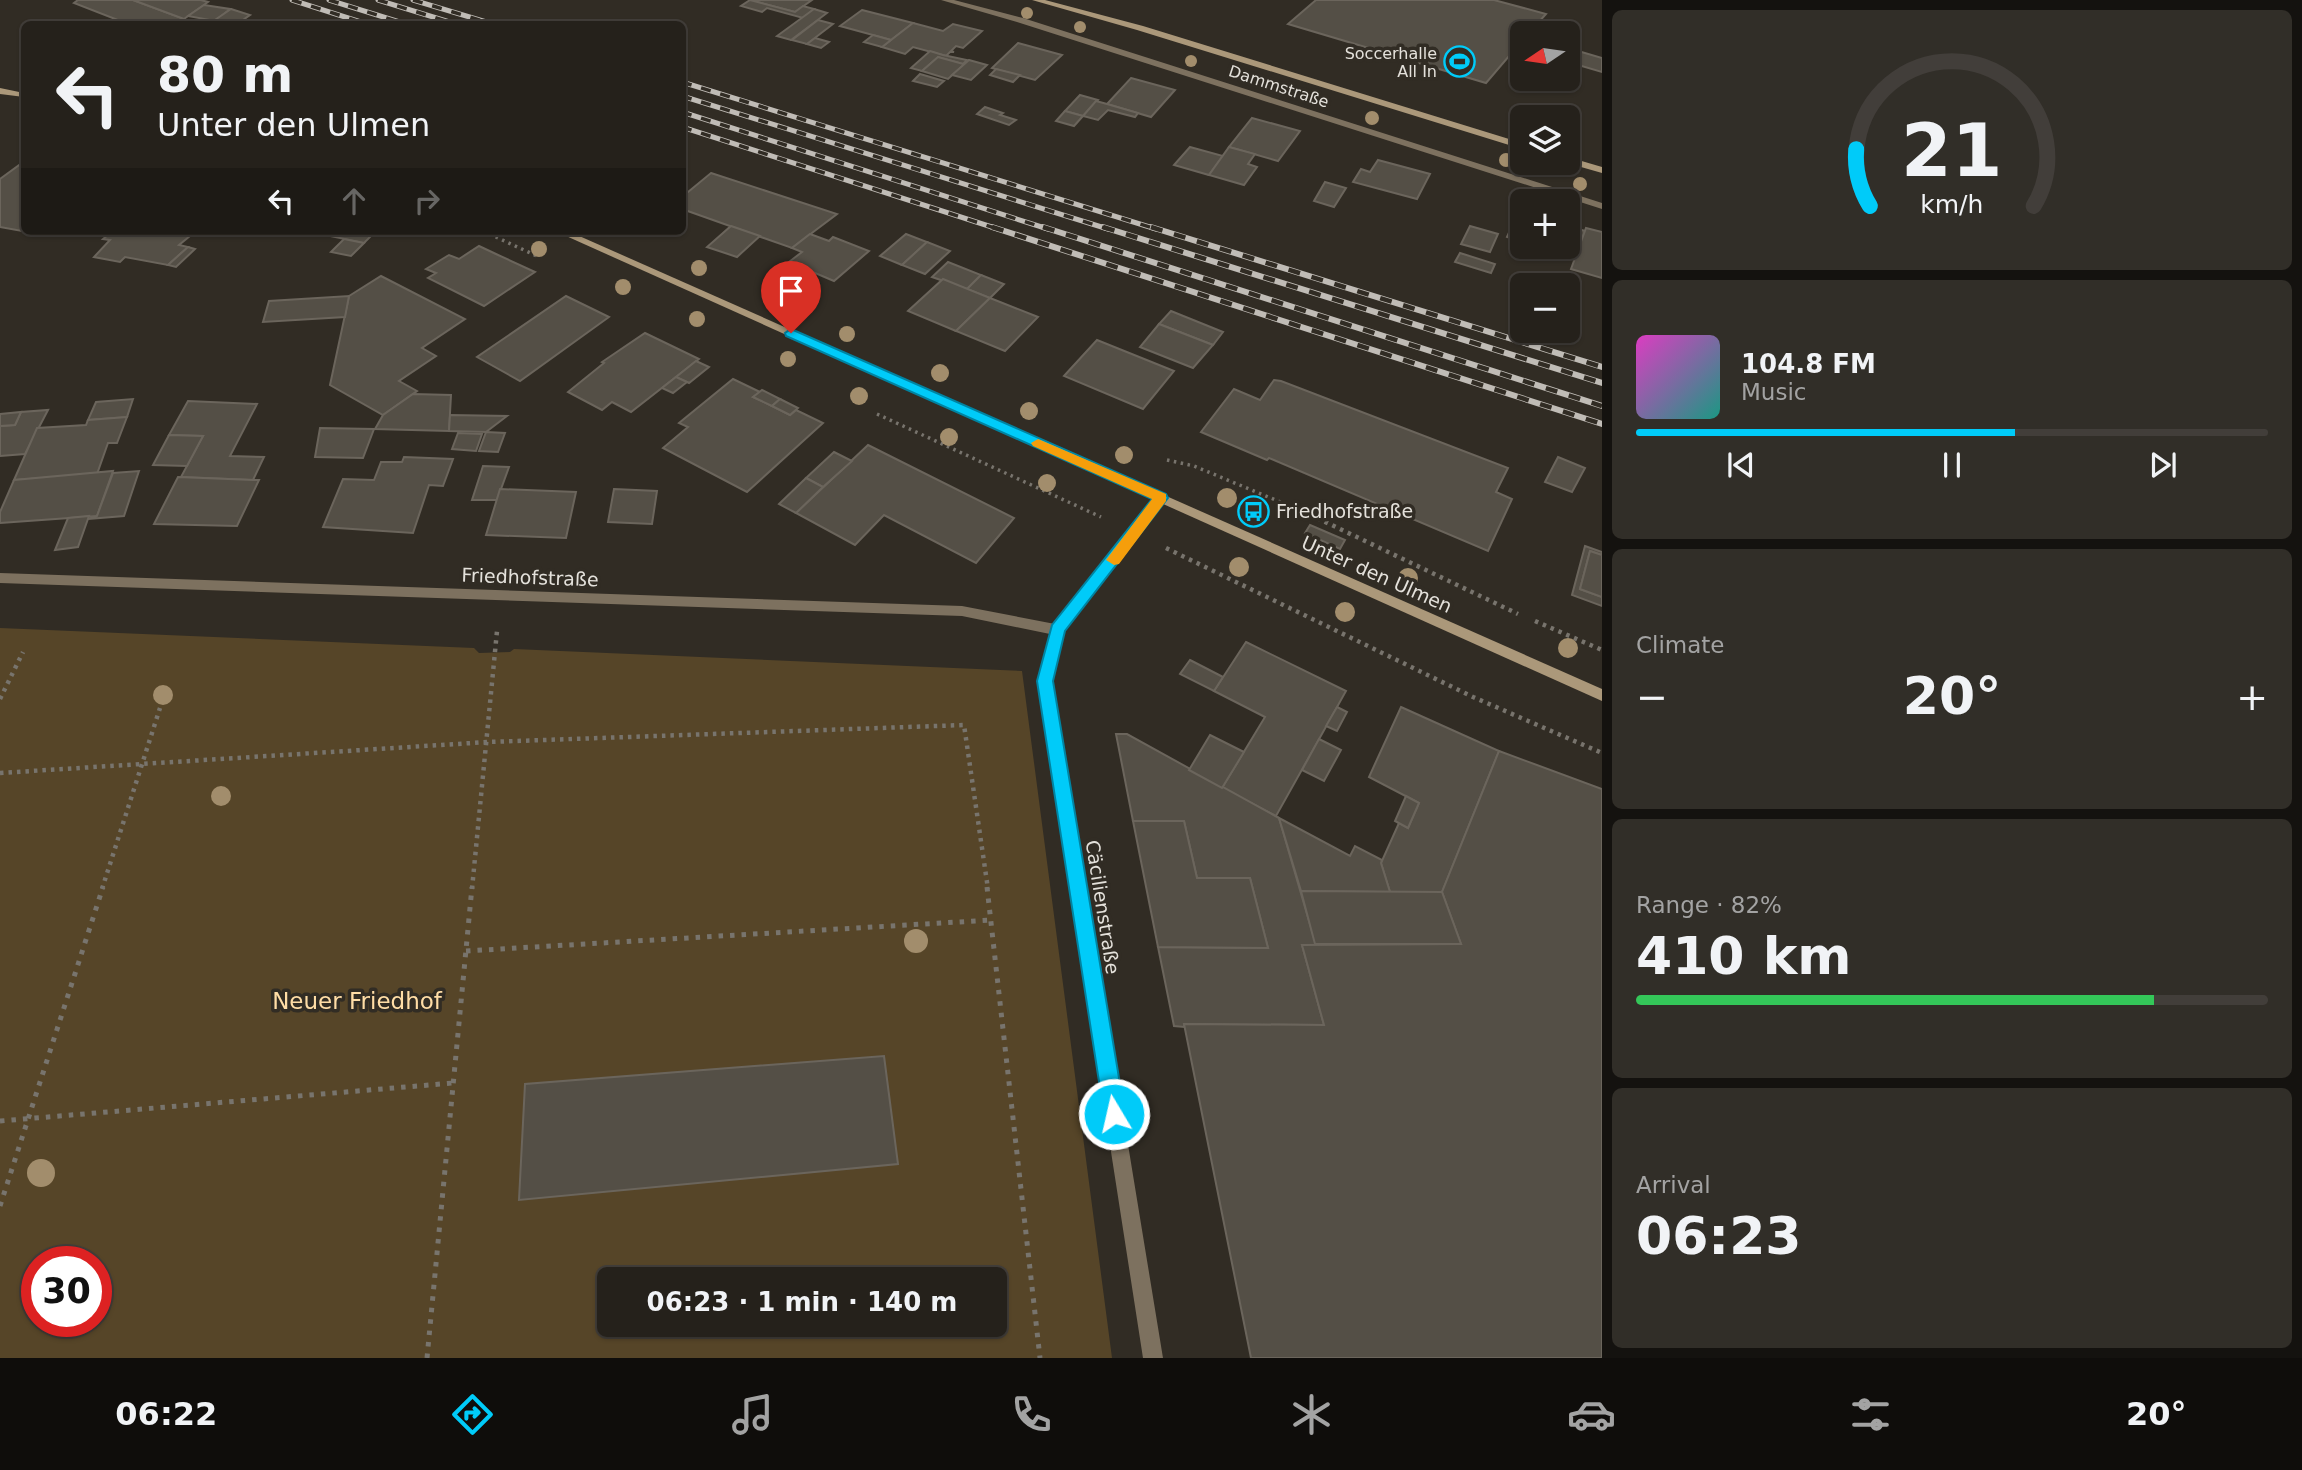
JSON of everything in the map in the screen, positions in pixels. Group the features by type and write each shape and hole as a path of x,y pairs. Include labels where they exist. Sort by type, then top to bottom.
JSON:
{"main road":[{"name":"Dammstraße","path":"1036,0 1152,32 1510,142"},
{"path":"0,91 21,94"},
{"path":"1580,164 1602,170"},
{"name":"Unter den Ulmen","path":"569,235 1602,695"}],"street":[{"name":"Dammstraße","path":"944,0 1020,20 1602,206"},
{"name":"Cäcilienstraße","path":"1153,1358 1045,681 1058,629 1161,498"},
{"name":"Friedhofstraße","path":"0,578 962,611 1058,629"}],"path":[{"path":"1166,548 1473,697 1602,753"},
{"path":"427,1358 500,595"},
{"path":"0,699 23,652"},
{"path":"0,1206 160,708"},
{"path":"0,773 488,742 964,725 992,920 1040,1358"},
{"path":"466,951 992,920"},
{"path":"0,1121 453,1083"}],"green space":[{"name":"Neuer Friedhof","path":"0,628 474,648 479,653 510,652 514,649 1022,671 1112,1358 0,1358"}],"building":[{"path":"78,0 133,0 184,19 120,21 74,3"},
{"path":"133,0 201,0 208,2 184,19"},
{"path":"750,0 812,0 795,12"},
{"path":"750,0 795,12 803,6 814,9 803,18 767,8 762,12 741,6"},
{"name":"Soccerhalle All In","path":"1316,0 1494,0 1546,14 1540,21 1510,21 1510,55 1486,83 1288,24"},
{"path":"204,5 230,9 215,21 188,16"},
{"path":"231,9 250,15 241,21 213,21"},
{"path":"814,9 827,13 791,40 777,36"},
{"path":"862,10 913,23 891,40 840,26"},
{"path":"818,20 833,24 807,44 792,40"},
{"path":"913,23 943,31 953,24 982,31 963,48 956,46 951,51 954,52 946,56 913,47 905,54 882,47"},
{"path":"873,35 891,40 882,47 864,42"},
{"path":"815,38 829,42 821,48 807,44"},
{"path":"1018,43 1062,55 1035,80 992,68"},
{"path":"930,51 967,60 963,64 938,57 922,71 911,68"},
{"path":"1580,52 1602,58 1602,72 1580,66"},
{"path":"938,57 963,64 969,60 948,79 922,71"},
{"path":"969,60 987,65 971,80 952,75"},
{"path":"996,69 1020,75 1013,82 990,75"},
{"path":"920,74 944,81 937,87 913,81"},
{"path":"1131,78 1175,90 1151,117 1107,104"},
{"path":"1080,95 1098,100 1083,116 1065,111"},
{"path":"1096,101 1138,113 1135,117 1108,110 1098,120 1083,116"},
{"path":"985,107 1016,120 1009,125 977,114"},
{"path":"1065,111 1083,116 1074,126 1056,121"},
{"path":"1252,118 1300,131 1278,161 1229,147"},
{"path":"1190,147 1223,156 1209,175 1174,165"},
{"path":"1229,147 1255,154 1248,164 1257,167 1244,185 1209,175"},
{"path":"1378,160 1430,174 1417,199 1353,182 1361,169 1370,172"},
{"path":"21,164 21,231 0,227 0,179"},
{"path":"711,173 837,214 792,248 686,210 686,194"},
{"path":"1325,182 1346,188 1334,207 1314,201"},
{"path":"731,226 760,236 737,257 707,247"},
{"path":"1470,226 1498,234 1490,252 1461,244"},
{"path":"1586,228 1602,232 1602,278 1571,269 1575,259 1580,259 1580,244"},
{"path":"1580,230 1585,231 1580,245"},
{"path":"810,234 829,241 833,237 869,251 834,281 789,262 802,252 792,248"},
{"path":"906,234 927,242 902,265 880,256"},
{"path":"108,235 190,236 179,245 188,247 168,265 125,257 120,262 94,257 110,240 103,239"},
{"path":"325,235 372,235 364,243"},
{"path":"344,239 364,243 351,256 331,252"},
{"path":"927,242 950,251 925,274 902,265"},
{"path":"479,246 535,272 484,306 428,278 436,273 426,269 449,255 459,259"},
{"path":"188,247 195,249 176,267 168,265"},
{"path":"1460,253 1495,264 1491,273 1455,262"},
{"path":"948,262 981,275 967,289 932,277"},
{"path":"981,275 1004,284 990,298 967,289"},
{"path":"381,276 465,319 422,348 436,356 399,381 417,391 383,415 330,385 349,296"},
{"path":"943,279 990,298 956,331 908,311"},
{"path":"349,296 345,317 263,322 269,301"},
{"path":"566,296 609,317 520,381 477,357"},
{"path":"990,298 1038,317 1005,351 956,331"},
{"path":"1171,311 1223,332 1213,345 1159,324"},
{"path":"1159,324 1213,345 1193,368 1140,347"},
{"path":"645,333 699,359 631,412 612,402 602,410 568,392 604,363 602,362"},
{"path":"1097,340 1174,371 1143,409 1064,376"},
{"path":"696,361 709,367 689,383 676,377"},
{"path":"676,377 687,382 673,393 662,388"},
{"path":"733,379 760,392 753,397 790,415 796,410 823,423 747,492 663,448 688,427 679,423"},
{"path":"1274,380 1508,468 1496,492 1512,499 1488,551 1201,432 1234,389 1260,400"},
{"path":"762,390 780,399 772,406 753,397"},
{"path":"413,394 451,395 449,431 375,429 383,415"},
{"path":"133,399 127,417 88,420 96,402"},
{"path":"780,399 798,408 790,415 772,406"},
{"path":"188,401 257,404 230,456 264,457 253,480 181,477 203,436 169,435"},
{"path":"48,410 25,454 0,456 0,426 15,425 21,412"},
{"path":"21,412 15,425 0,426 0,414"},
{"path":"450,415 507,416 486,432 449,431"},
{"path":"127,417 117,443 108,443 97,474 14,480 37,428 86,425 88,420"},
{"path":"320,428 374,429 363,458 315,457"},
{"path":"486,432 505,433 498,452 479,451"},
{"path":"458,433 482,434 476,451 452,449"},
{"path":"169,435 203,436 187,466 153,465"},
{"path":"868,445 1014,518 976,563 884,515 855,545 796,513"},
{"path":"834,452 852,461 823,487 806,478"},
{"path":"404,457 453,459 443,486 429,485 413,533 323,527 343,479 374,480 381,462 402,462"},
{"path":"1558,457 1585,468 1572,492 1545,482"},
{"path":"483,466 509,467 497,500 472,500"},
{"path":"113,471 97,516 0,523 0,512 14,480"},
{"path":"139,471 124,516 88,519 97,516 113,473"},
{"path":"178,477 259,480 237,526 154,524"},
{"path":"806,478 823,487 796,513 779,504"},
{"path":"500,489 576,492 566,538 486,535"},
{"path":"614,489 657,491 652,524 608,522"},
{"path":"89,516 78,547 55,550 68,518"},
{"path":"1310,525 1345,540 1340,549 1305,533"},
{"path":"1585,546 1602,552 1602,555 1590,551 1580,589 1602,597 1602,606 1572,595"},
{"path":"1590,551 1602,555 1602,597 1580,589"},
{"path":"1246,642 1346,691 1276,816 1222,788 1265,717 1214,691"},
{"path":"1190,660 1223,677 1214,691 1180,674"},
{"path":"1337,707 1347,712 1337,731 1326,726"},
{"path":"1401,707 1499,751 1442,892 1390,892 1381,863 1399,823 1408,828 1419,803 1369,777"},
{"path":"1116,734 1127,734 1279,818 1316,945 1302,945 1324,1025 1174,1026 1158,947 1268,948 1250,878 1197,878 1184,821 1133,821"},
{"path":"1210,735 1244,752 1222,788 1189,770"},
{"path":"1319,739 1341,750 1324,781 1302,770"},
{"path":"1499,751 1602,789 1602,1358 1251,1358 1184,1024 1324,1025 1302,945 1461,944 1442,892"},
{"path":"1406,796 1419,803 1408,828 1395,821"},
{"path":"1279,818 1350,856 1355,846 1382,860 1390,892 1301,891"},
{"path":"1133,821 1184,821 1197,878 1250,878 1268,948 1158,947"},
{"path":"1301,891 1442,892 1461,944 1315,944"},
{"path":"884,1056 898,1164 519,1200 525,1084"}],"railway":[{"path":"292,0 358,21"},
{"path":"329,0 396,21"},
{"path":"378,0 446,21"},
{"path":"413,0 483,21"},
{"path":"686,83 1156,229"},
{"path":"686,97 1108,229"},
{"path":"686,113 1048,229"},
{"path":"686,128 998,229"},
{"path":"992,227 1602,424"},
{"path":"1043,227 1602,406"},
{"path":"1103,227 1602,383"},
{"path":"1151,227 1602,367"}],"slow traffic":[{"path":"1038,443 1161,498 1114,560"}],"place":[{"name":"Soccerhalle All In","path":"1460,62"},
{"name":"Friedhofstraße","path":"1253,511"}],"route":[{"path":"791,333 1161,498 1058,629 1045,681 1114,1114"}]}
